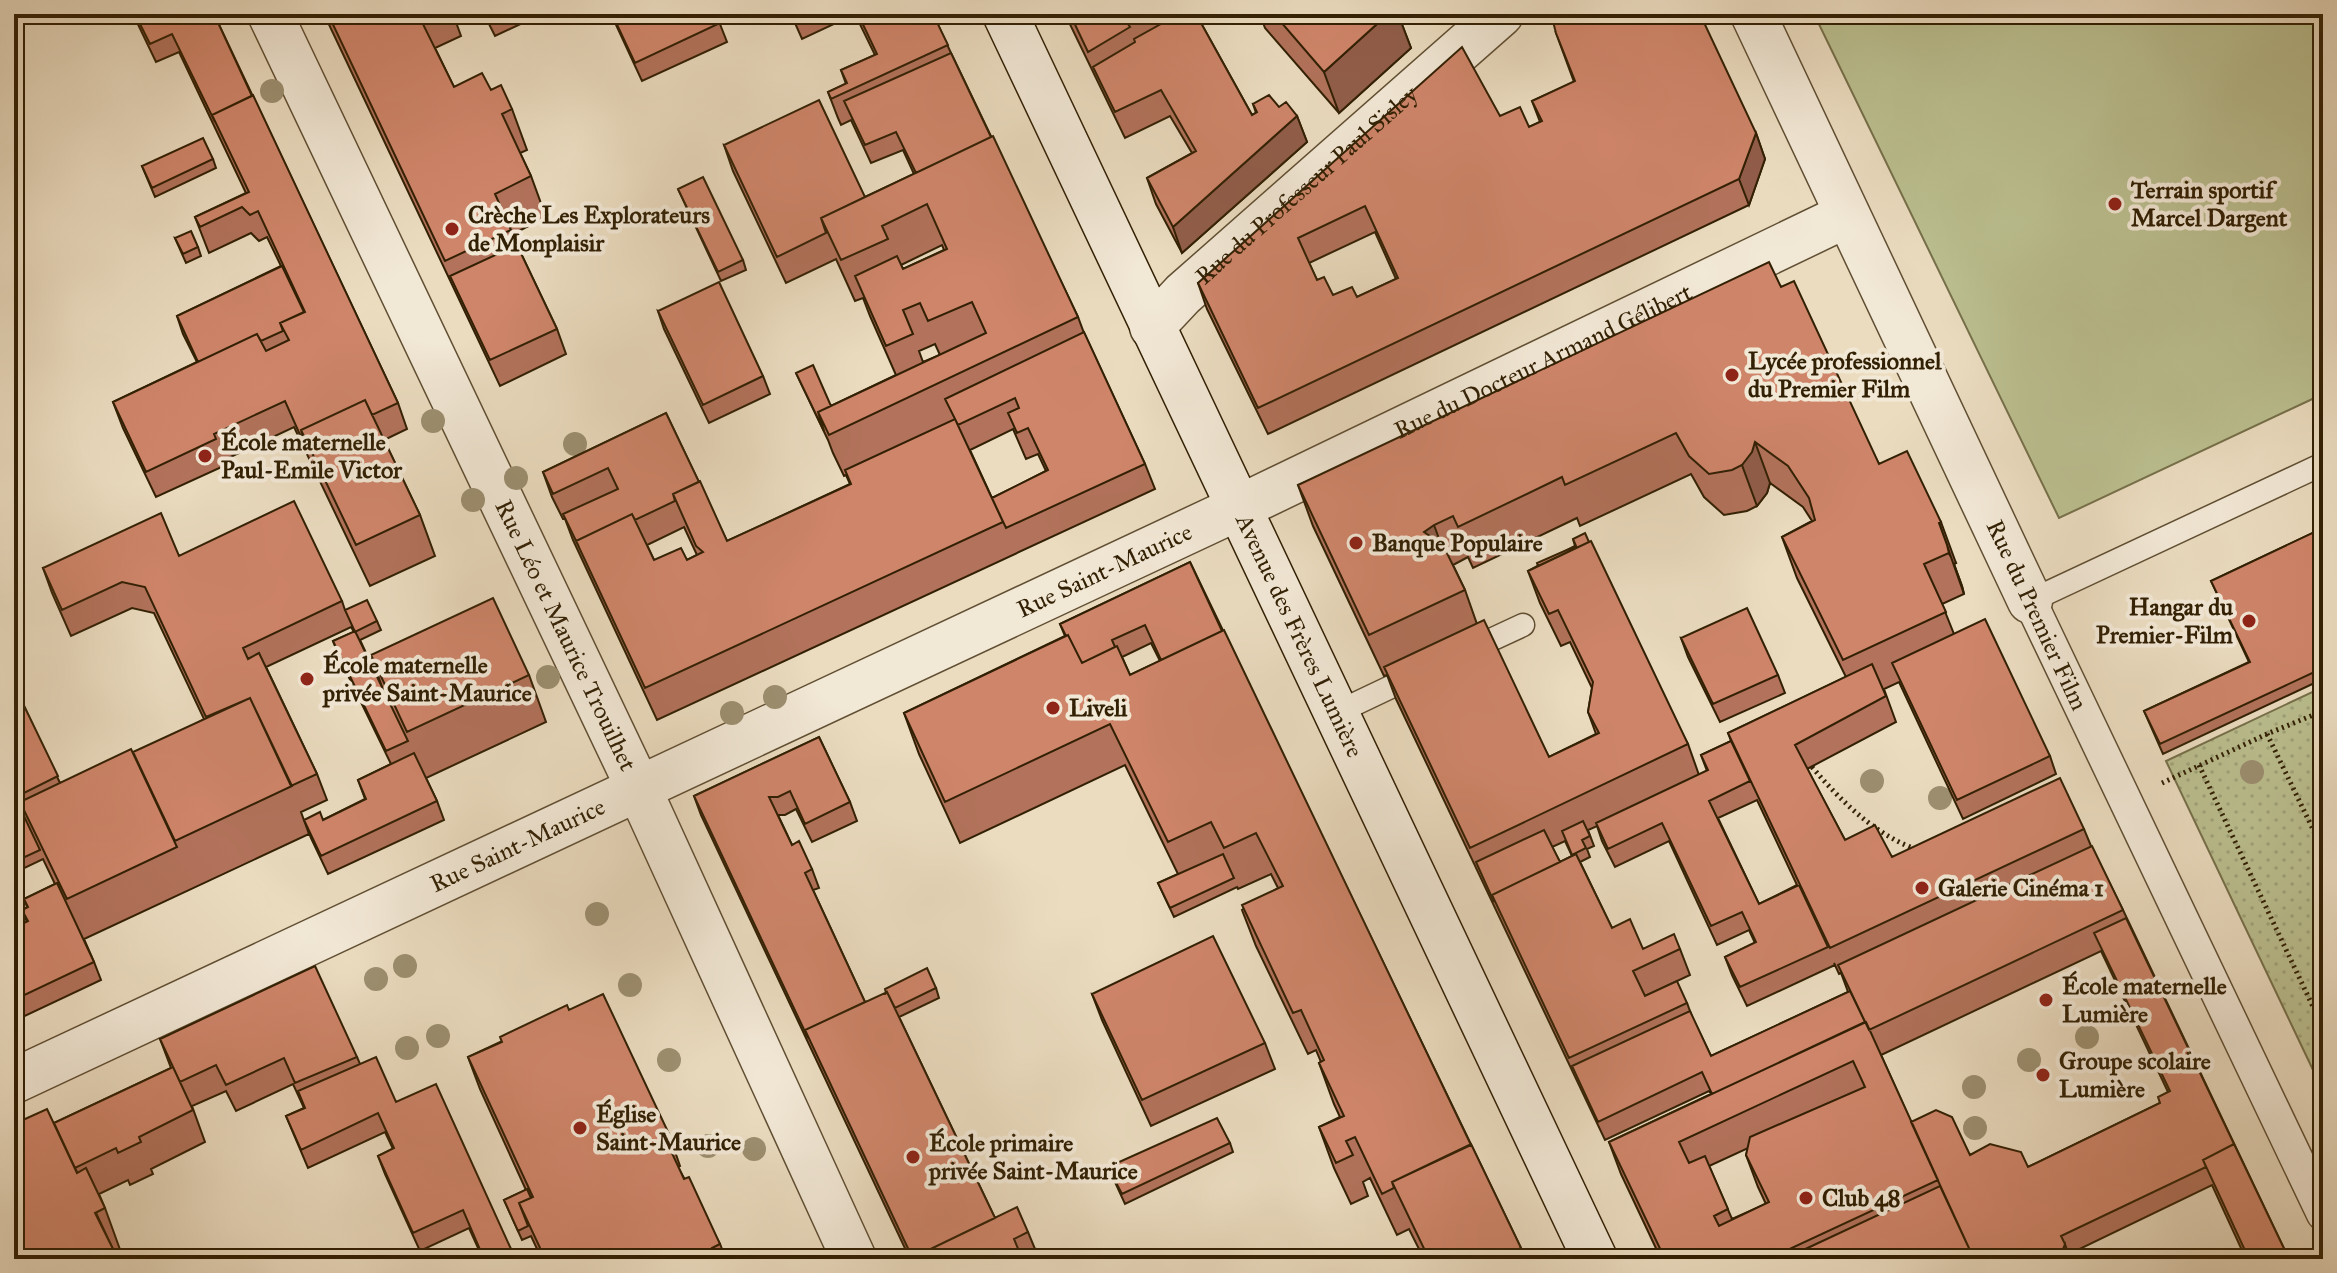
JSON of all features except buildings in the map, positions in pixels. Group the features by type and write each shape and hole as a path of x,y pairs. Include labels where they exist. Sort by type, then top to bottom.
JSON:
{"street":[{"name":"Rue Léo et Maurice Trouilhet","path":"270,14 638,787 854,1259"},
{"name":"Avenue des Frères Lumière","path":"1005,14 1595,1259"},
{"name":"Rue du Professeur Paul Sisley","path":"1152,327 1183,294 1501,14"},
{"name":"Rue du Premier Film","path":"1753,14 2323,1214"},
{"name":"Rue du Docteur Armand Gélibert","path":"1238,508 1847,215"},
{"name":"Rue Saint-Maurice","path":"14,1081 1238,508"}],"lane":[{"path":"2030,601 2323,464"},
{"path":"1336,713 1523,625"}],"path":[{"path":"2124,798 2323,711"},
{"path":"2267,734 2323,850"},
{"path":"2199,765 2323,1028"},
{"path":"1812,767 1835,794 1878,832 1917,850"}],"green space":[{"name":"Terrain sportif Marcel Dargent","path":"1814,14 2323,14 2323,394 2059,518"},
{"path":"2323,687 2323,1091 2166,761"}],"place":[{"name":"Terrain sportif Marcel Dargent","path":"2115,204"},
{"name":"Crèche Les Explorateurs de Monplaisir","path":"452,229"},
{"name":"Lycée professionnel du Premier Film","path":"1732,375"},
{"name":"École maternelle Paul-Emile Victor","path":"205,456"},
{"name":"Banque Populaire","path":"1356,543"},
{"name":"Hangar du Premier-Film","path":"2249,621"},
{"name":"École maternelle privée Saint-Maurice","path":"307,679"},
{"name":"Liveli","path":"1053,708"},
{"name":"Galerie Cinéma 1","path":"1922,888"},
{"name":"École maternelle Lumière","path":"2046,1000"},
{"name":"Groupe scolaire Lumière","path":"2043,1075"},
{"name":"Église Saint-Maurice","path":"580,1128"},
{"name":"École primaire privée Saint-Maurice","path":"913,1157"},
{"name":"Club 48","path":"1806,1198"}]}
